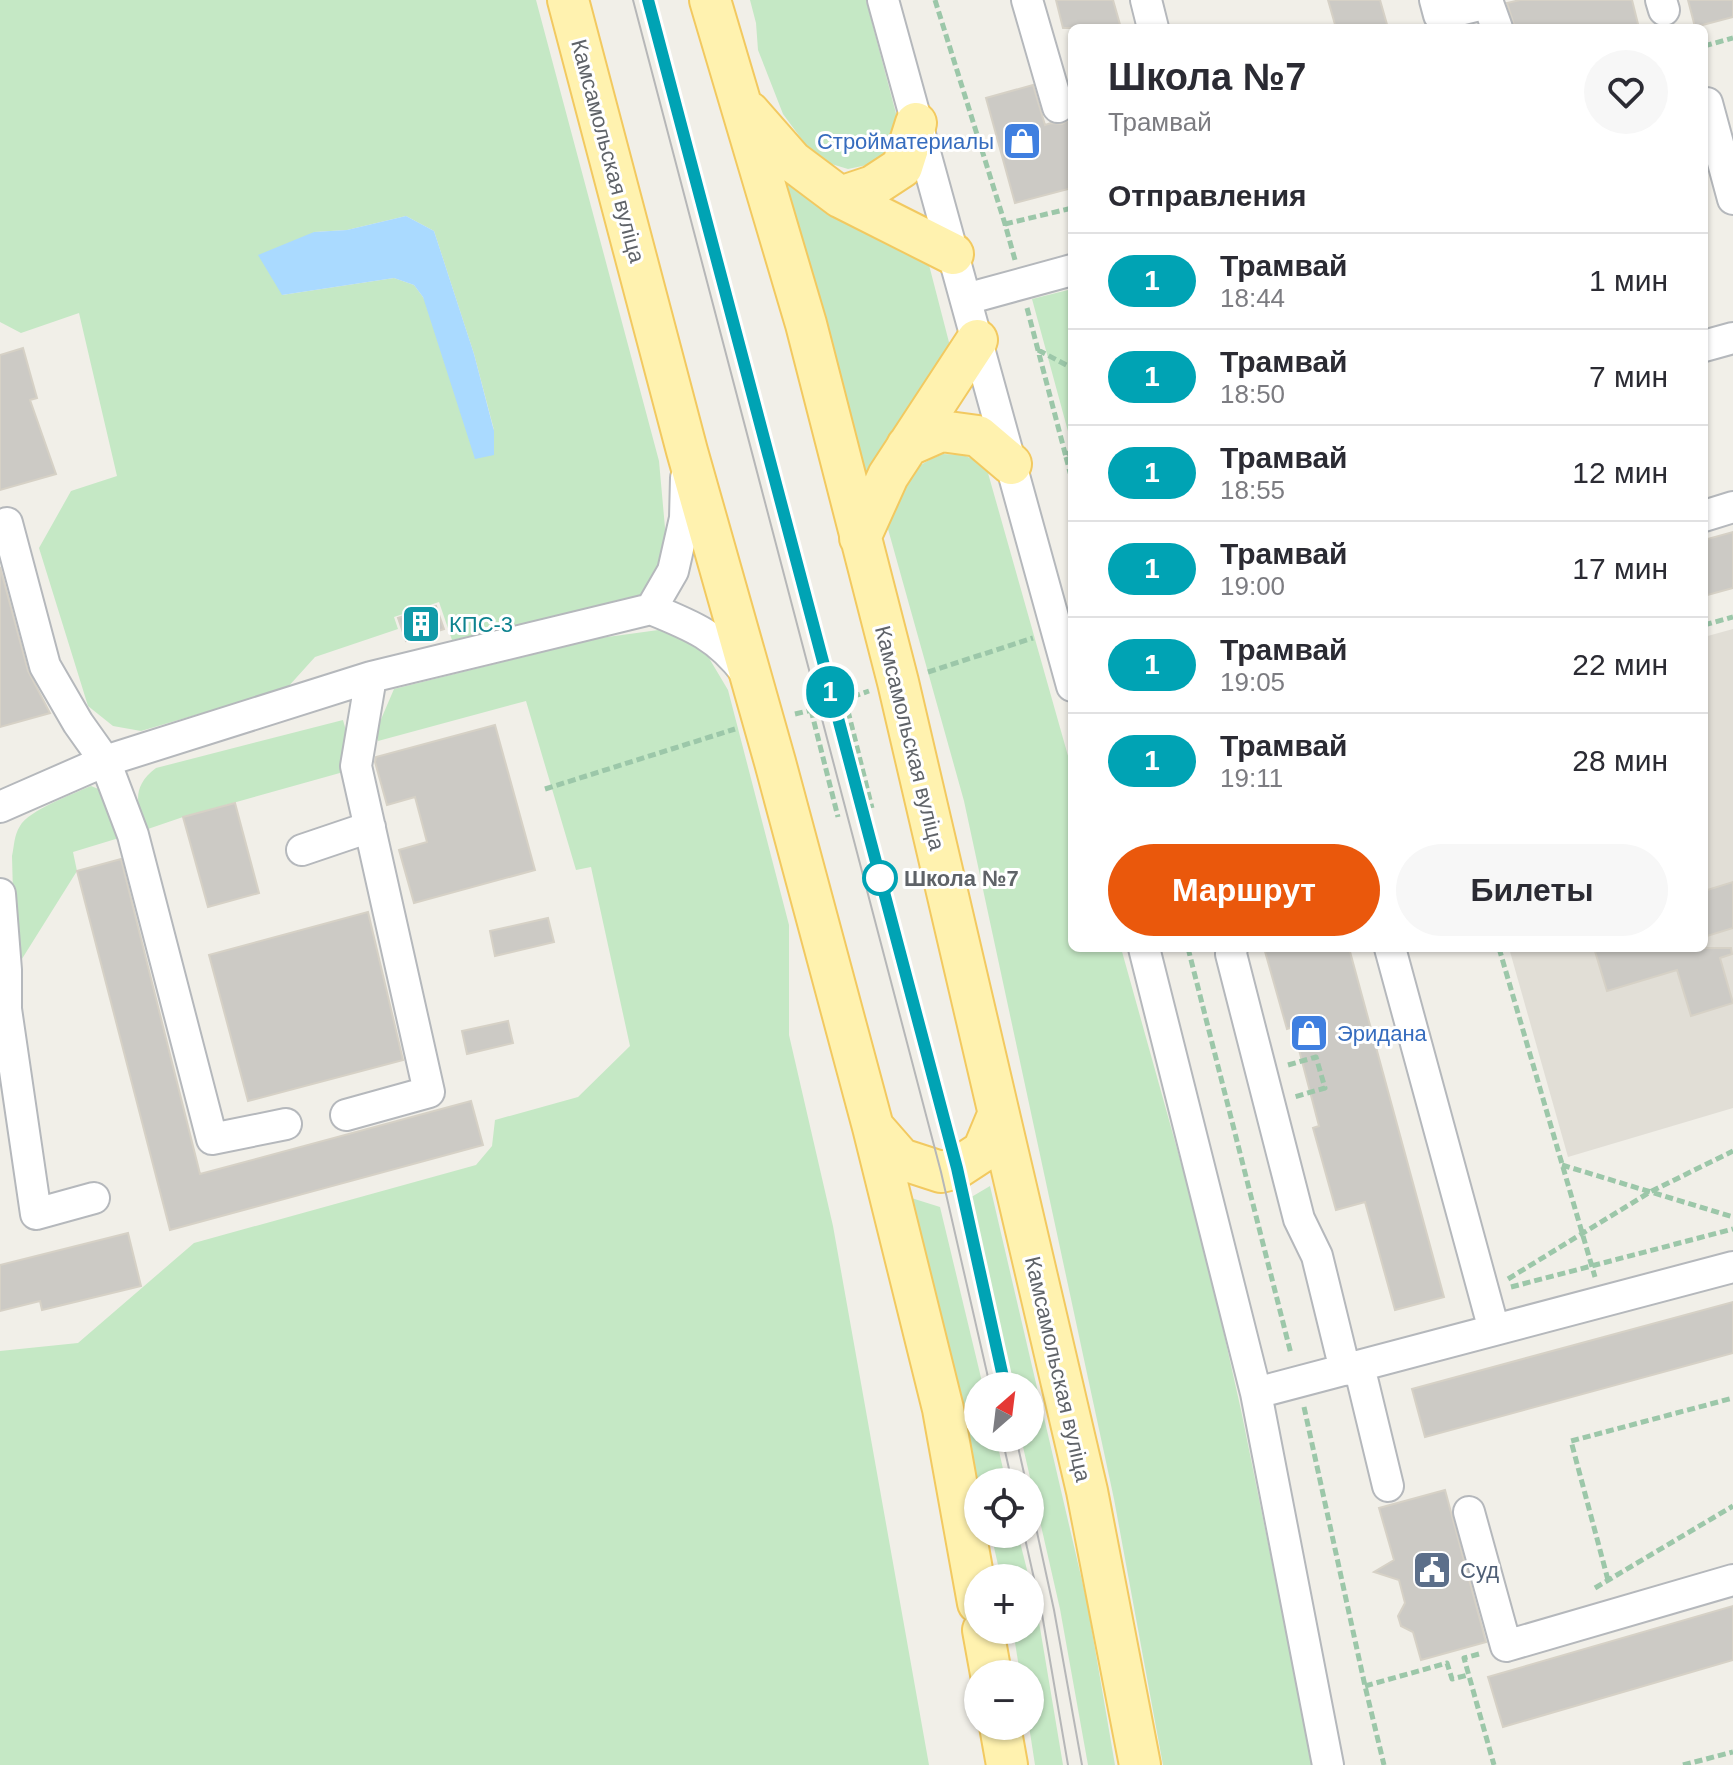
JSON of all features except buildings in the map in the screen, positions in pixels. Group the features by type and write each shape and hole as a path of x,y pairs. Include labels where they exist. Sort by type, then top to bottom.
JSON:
{"main road":[{"name":"Камсамольская вуліца","path":"568,0 687,451 873,1127 943,1409 971,1564"},
{"name":"Камсамольская вуліца","path":"710,0 806,324 898,682 1087,1491 1140,1765"},
{"path":"741,102 792,161 840,197 953,254"},
{"path":"840,197 873,186 902,167 916,123"},
{"path":"860,538 888,476 977,340"},
{"path":"907,446 941,431 978,436 1011,464"},
{"path":"873,1127 901,1159 941,1172 957,1168 983,1151 998,1115"},
{"path":"1003,1740 1007,1765"}],"street":[{"path":"883,0 1068,672"},
{"path":"1027,0 1058,107"},
{"path":"1146,0 1152,24"},
{"path":"1435,0 1439,15 1488,3 1496,24"},
{"path":"1715,101 1733,199"},
{"path":"966,299 1068,271"},
{"path":"1708,345 1733,338"},
{"path":"651,609 673,571 685,518 687,451"},
{"path":"1708,515 1733,507"},
{"path":"7,523 45,666 78,723 105,761 133,835 212,1139 286,1124"},
{"path":"0,807 105,761 371,677 651,609 713,638 733,655 752,681"},
{"path":"346,1115 429,1092 356,766 371,677"},
{"path":"302,850 370,827"},
{"path":"0,894 6,1009 36,1214 94,1198"},
{"path":"1145,952 1256,1393 1328,1765"},
{"path":"1231,952 1299,1219 1317,1256 1388,1486"},
{"path":"1391,952 1494,1330"},
{"path":"1256,1393 1733,1267"},
{"path":"1469,1512 1506,1646 1733,1580"}],"path":[{"path":"935,0 1005,224 1068,465"},
{"path":"1708,45 1733,38"},
{"path":"1005,224 1068,209"},
{"path":"1038,350 1068,366"},
{"path":"1708,624 1733,617"},
{"path":"545,789 763,721 811,710 1056,630"},
{"path":"845,699 872,808"},
{"path":"811,710 838,817"},
{"path":"1500,952 1602,1301"},
{"path":"1301,1062 1316,1057 1325,1088 1310,1093"},
{"path":"1483,1294 1650,1192 1733,1151"},
{"path":"1562,1165 1733,1217"},
{"path":"1483,1294 1733,1229"},
{"path":"1608,1580 1571,1441 1733,1398"},
{"path":"1595,1588 1733,1506"},
{"path":"1494,1765 1464,1658 1506,1646"},
{"path":"1365,1686 1447,1663 1452,1679 1468,1675"},
{"path":"1683,1765 1733,1752"}],"shaded area":[{"path":"1733,629 1733,1108 1568,1157 1510,952 1708,952 1708,636"}],"green space":[{"path":"0,0 536,0 659,461 667,550 648,597 452,640 439,602 394,617 398,629 315,657 287,688 141,731 113,726 88,706 39,548 71,491 117,476 79,313 21,333 0,322","holes":["406,216 434,231 474,354 494,430 414,285 394,278 282,295 314,232 347,230"]},
{"path":"750,0 866,0 898,121 885,155 867,165 848,169 828,163 806,145 783,114 758,50"},
{"path":"783,181 928,261 951,350 867,476"},
{"path":"1068,290 1068,431 1032,299"},
{"path":"943,454 963,455 980,462 988,473 1068,756 1068,952 1122,952 1205,1249 1313,1765 1163,1765 1114,1499 964,801 888,529 894,502 903,482 929,460"},
{"path":"673,628 706,653 728,690 789,925 789,1035 833,1226 929,1765 0,1765 0,1351 78,1343 194,1243 476,1165 492,1146 495,1120 578,1097 630,1046 591,867 576,870 526,701 378,741 376,731 394,689 600,638"},
{"path":"343,720 353,756 347,771 145,830 139,789 156,768"},
{"path":"91,786 101,790 119,838 73,852 77,871 15,970 12,856 15,837 32,814"},
{"path":"990,1186 1033,1372 1007,1372 968,1199"},
{"path":"905,1196 940,1207 980,1372 964,1372 964,1427"},
{"path":"1044,1418 1087,1602 1115,1765 1088,1765 1044,1539 1044,1468 1028,1468 1024,1452 1044,1452"},
{"path":"970,1452 999,1452 1003,1468 974,1468"},
{"path":"994,1548 1022,1548 1026,1564 998,1564"},
{"path":"1015,1644 1043,1644 1063,1765 1035,1765 1031,1740 1044,1740 1044,1660 1018,1660"}],"water":[{"path":"406,216 434,231 474,354 494,431 494,455 475,459 423,297 414,285 394,278 282,295 258,255 314,232 347,230"}],"tram line":[{"path":"633,0 941,1172 987,1372"},
{"path":"648,0 957,1168 1002,1372"},
{"name":"1","path":"648,0 957,1168 1002,1372"},
{"path":"1005,1452 1009,1468"},
{"path":"1019,1452 1023,1468"},
{"path":"1027,1548 1068,1765"},
{"path":"1040,1548 1082,1765"}],"place":[{"name":"Стройматериалы","path":"1022,141"},
{"name":"КПС-3","path":"421,624"},
{"name":"Школа №7","path":"880,878"},
{"name":"Эридана","path":"1309,1033"},
{"name":"Суд","path":"1432,1570"}]}
